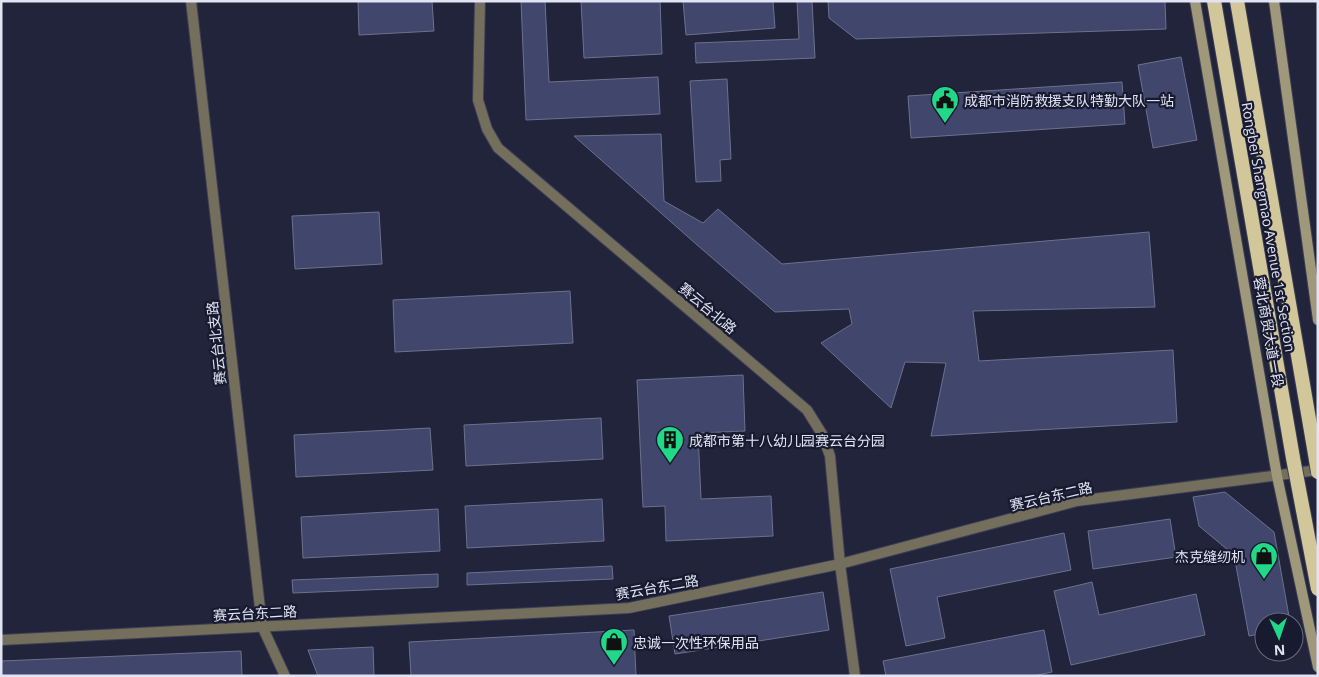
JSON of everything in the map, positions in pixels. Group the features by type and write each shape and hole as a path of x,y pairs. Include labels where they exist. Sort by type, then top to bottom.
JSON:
{"highway":[{"name":"Rongbei Shangmao Avenue 1st Section","path":"1214,1 1293,458 1318,589"},
{"name":"蓉北商贸大道一段","path":"1237,1 1318,471"}],"main road":[{"name":"蓉北商贸大道一段","path":"1195,1 1277,476 1318,667"},
{"path":"1274,1 1318,320"}],"street":[{"name":"赛云台北支路","path":"191,1 262,626 285,676"},
{"name":"赛云台北路","path":"480,1 478,100 487,129 498,148 807,410 822,434 830,456 840,564 855,676"},
{"name":"赛云台东二路","path":"1,640 629,608 840,564 1077,501 1318,471"}],"building":[{"path":"358,1 432,1 434,31 359,35"},
{"path":"521,1 545,1 549,82 658,77 660,114 526,120"},
{"path":"581,1 660,1 662,54 584,58"},
{"path":"683,1 773,1 775,28 686,35"},
{"path":"797,1 812,1 815,58 696,63 695,43 799,39"},
{"path":"828,1 1165,1 1166,29 856,39 829,18"},
{"path":"1181,57 1197,140 1153,148 1138,65"},
{"path":"727,79 731,159 720,160 721,181 696,182 690,81"},
{"path":"1122,82 1125,124 911,138 908,96"},
{"path":"661,134 664,201 703,223 718,209 782,264 1149,232 1155,307 973,311 979,361 1173,350 1177,422 931,436 946,363 905,362 891,408 821,343 852,324 849,309 775,312 574,136"},
{"path":"379,212 382,264 295,269 292,216"},
{"path":"570,291 573,343 395,352 393,300"},
{"name":"成都市第十八幼儿园赛云台分园","path":"743,375 745,431 698,433 701,499 771,496 773,536 666,541 665,506 643,507 637,380"},
{"path":"601,418 603,459 466,466 464,425"},
{"path":"430,428 433,470 296,477 294,435"},
{"path":"1225,492 1274,532 1288,612 1254,612 1254,635 1249,636 1234,555 1199,526 1193,497"},
{"path":"602,499 604,541 467,548 465,506"},
{"path":"438,509 440,551 303,558 301,517"},
{"path":"1170,519 1176,557 1093,569 1088,531"},
{"path":"1064,533 1071,570 937,597 945,638 906,646 890,569"},
{"path":"612,566 613,579 467,585 467,573"},
{"path":"438,574 438,587 293,593 292,580"},
{"path":"1092,582 1099,615 1196,594 1205,635 1071,665 1054,591"},
{"path":"823,592 829,630 675,654 669,616"},
{"path":"634,630 636,676 411,676 409,642"},
{"path":"1044,630 1052,672 1033,676 886,676 883,661"},
{"path":"373,647 374,676 318,676 308,650"},
{"path":"241,651 242,676 1,676 1,661"}],"place":[{"name":"成都市消防救援支队特勤大队一站","path":"945,124"},
{"name":"成都市第十八幼儿园赛云台分园","path":"670,464"},
{"name":"杰克缝纫机","path":"1264,580"},
{"name":"忠诚一次性环保用品","path":"614,666"}]}
